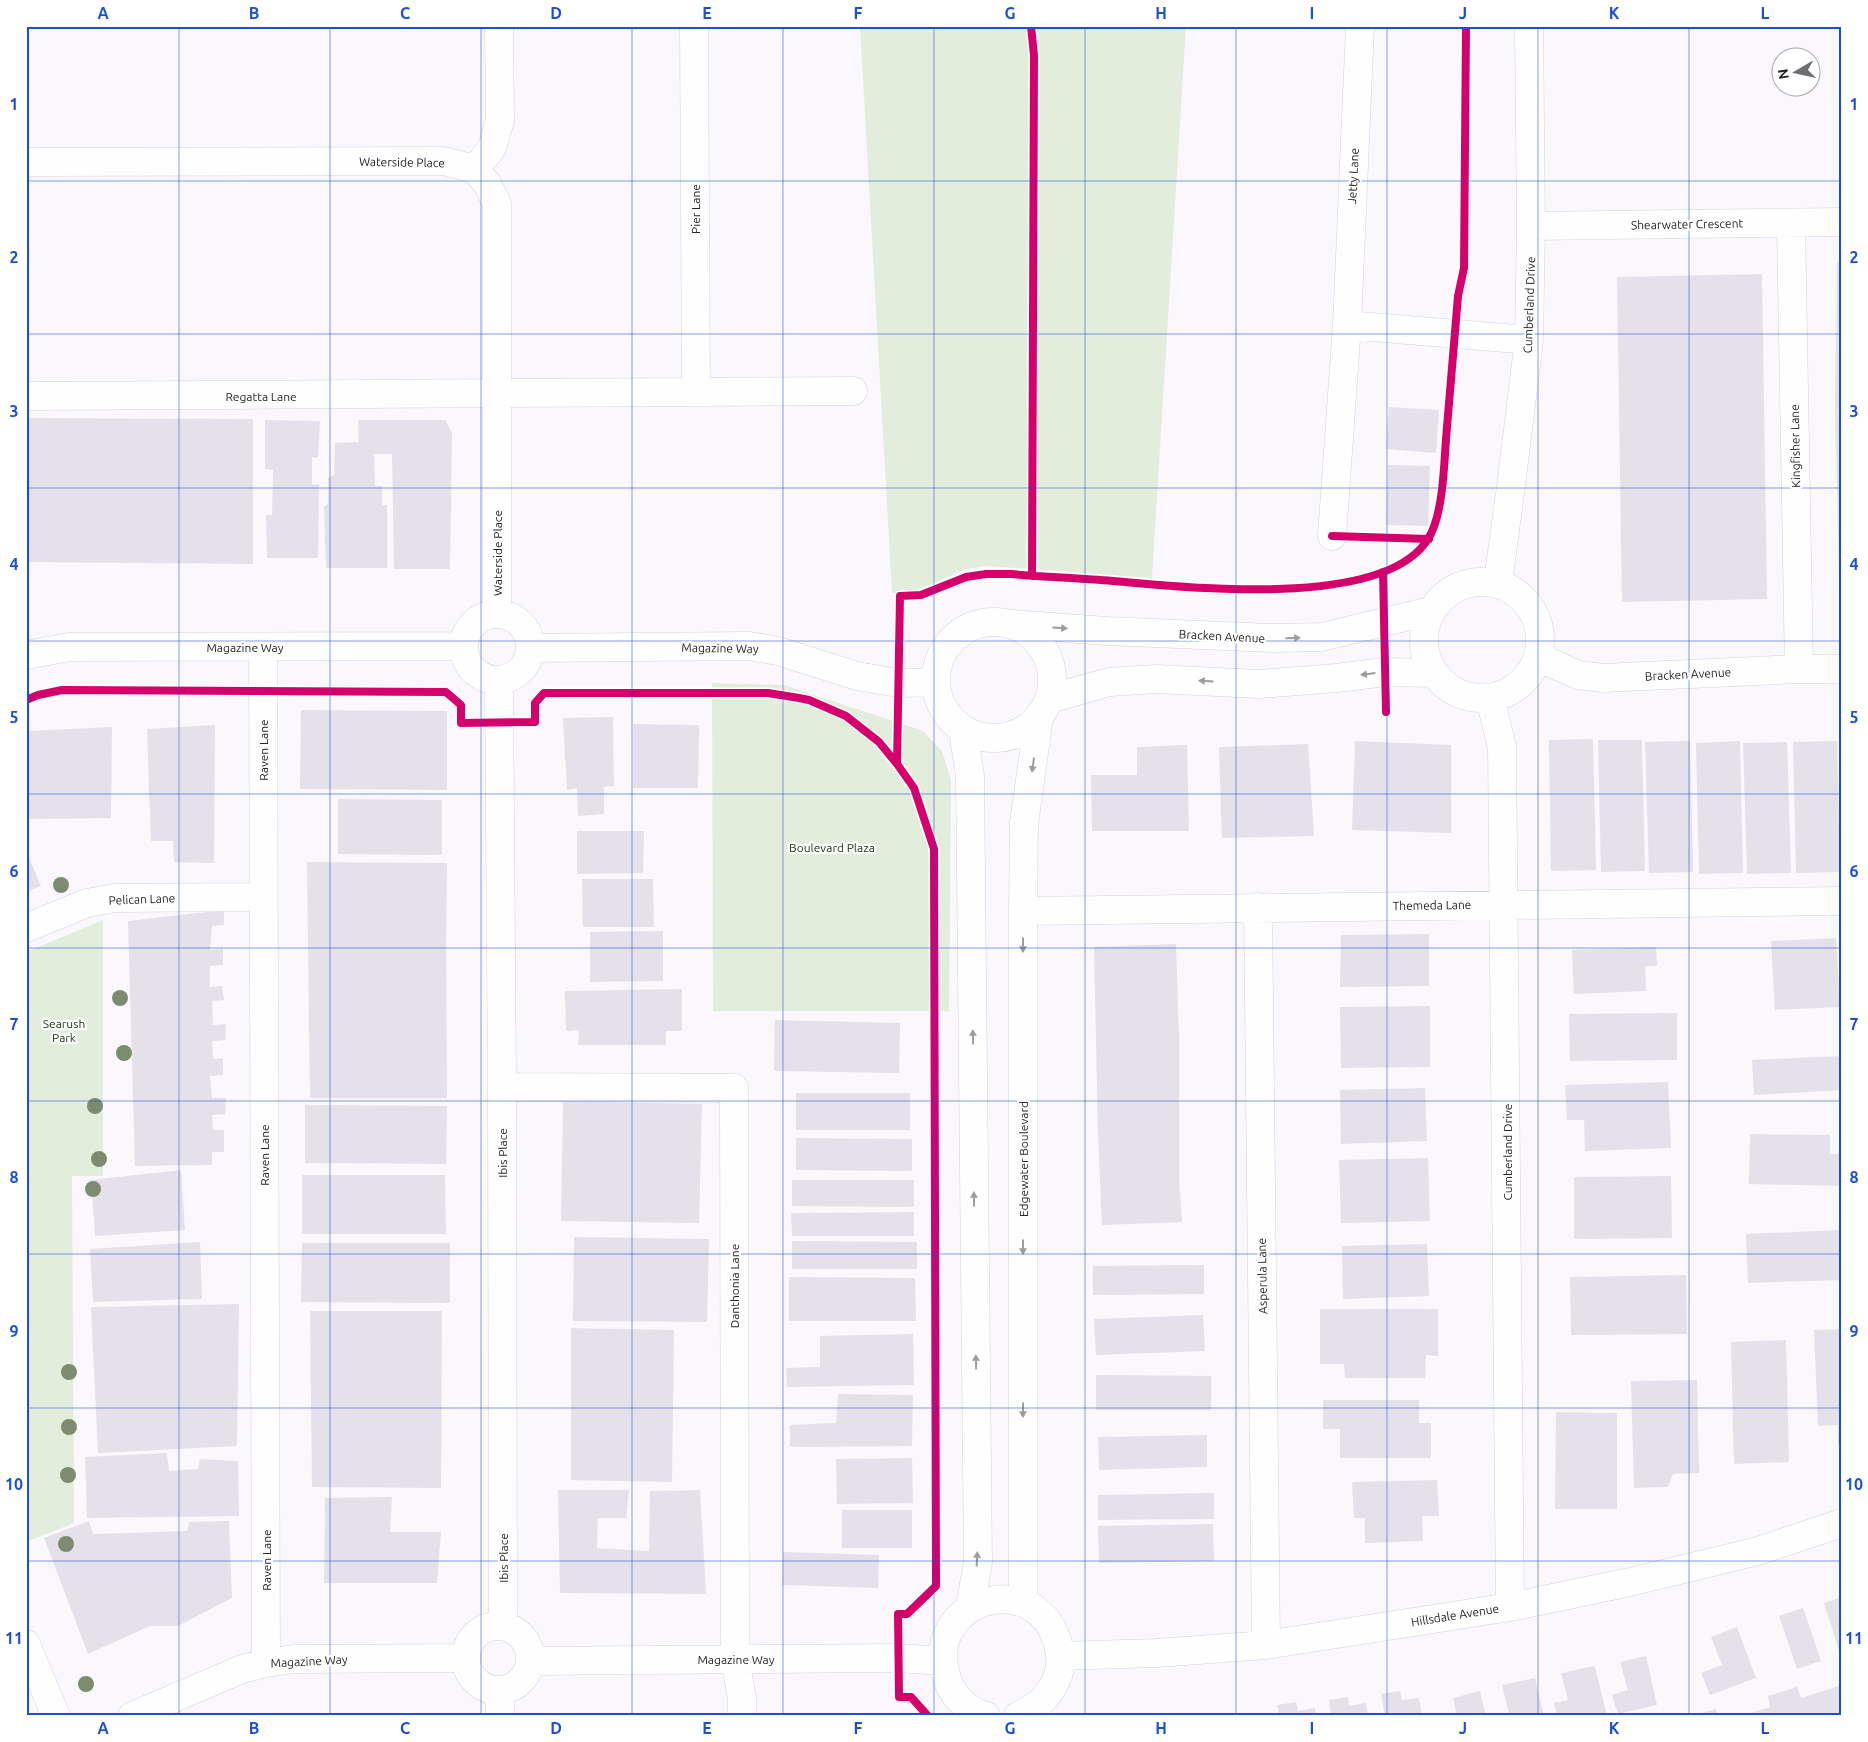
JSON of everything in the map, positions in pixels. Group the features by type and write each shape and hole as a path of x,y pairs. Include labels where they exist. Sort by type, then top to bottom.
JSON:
{"street":[{"path":"475,169 492,148 500,120 499,26"},
{"name":"Pier Lane","path":"694,26 696,392"},
{"name":"Jetty Lane","path":"1332,536 1346,325 1360,26"},
{"name":"Cumberland Drive","path":"1498,582 1529,340 1531,226 1529,26"},
{"name":"Waterside Place","path":"26,162 444,161 475,169 488,185 497,204 497,614"},
{"name":"Shearwater Crescent","path":"1531,226 1842,222"},
{"name":"Kingfisher Lane","path":"1790,223 1798,669"},
{"path":"1346,325 1529,340"},
{"path":"496,394 853,390"},
{"name":"Regatta Lane","path":"26,396 496,394"},
{"path":"1481,581 1498,582 1516,591 1533,610 1540,629 1538,658 1529,676 1514,690 1490,698 1470,697 1450,690 1434,674 1425,655 1423,634 1430,611 1444,595 1461,584 1481,581"},
{"name":"Bracken Avenue","path":"1012,624 1274,638 1322,637 1430,611"},
{"path":"497,614 508,616 526,630 530,648 527,659 521,669 513,676 499,680 488,679 478,674 470,666 464,646 466,635 472,625 482,618 497,614"},
{"path":"992,622 1012,624 1030,634 1043,649 1051,668 1053,679 1044,708 1024,731 1002,739 982,738 963,730 948,717 938,699 936,682 938,662 948,644 963,630 977,624 992,622"},
{"name":"Magazine Way","path":"26,655 69,647 464,646"},
{"name":"Magazine Way","path":"530,648 749,646 778,651 857,676 898,683 936,682"},
{"name":"Raven Lane","path":"263,647 266,1663"},
{"name":"Bracken Avenue","path":"1538,658 1578,675 1603,678 1798,669 1842,669"},
{"path":"1044,708 1109,682 1156,679 1259,684 1385,672 1434,674"},
{"name":"Ibis Place","path":"499,680 503,1626"},
{"name":"Cumberland Drive","path":"1490,698 1502,748 1510,1607"},
{"name":"Edgewater Boulevard","path":"1023,1602 1024,822 1044,708"},
{"path":"963,730 970,776 978,1542 978,1562 970,1608"},
{"name":"Pelican Lane","path":"26,928 87,903 115,898 263,897"},
{"name":"Themeda Lane","path":"1023,911 1504,904 1842,902"},
{"name":"Asperula Lane","path":"1258,907 1266,1645"},
{"name":"Danthonia Lane","path":"502,1087 734,1088 735,1660 742,1699 742,1716"},
{"name":"Hillsdale Avenue","path":"1060,1656 1157,1653 1266,1645 1510,1607 1630,1582 1758,1551 1842,1523"},
{"path":"982,1715 962,1704 949,1687 942,1661 944,1640 955,1621 970,1608 989,1600 1003,1598 1023,1602 1041,1613 1054,1630 1061,1651 1060,1672 1052,1691 1038,1706 1018,1716"},
{"path":"492,1626 503,1626 514,1630 522,1637 528,1647 530,1661 528,1671 521,1681 500,1703 489,1690 471,1676 466,1665 466,1658 468,1647 474,1637 482,1630 492,1626"},
{"path":"26,1644 56,1716"},
{"name":"Magazine Way","path":"132,1716 242,1669 266,1663 294,1659 466,1658"},
{"name":"Magazine Way","path":"530,1661 898,1658 942,1661"}],"green space":[{"path":"860,26 1186,26 1152,578 987,566 966,569 915,591 892,593"},
{"name":"Boulevard Plaza","path":"712,683 784,685 923,731 942,751 951,780 949,1011 713,1011"},
{"name":"Searush Park","path":"103,920 103,1176 72,1176 74,1523 26,1542 26,952"}],"building":[{"path":"1837,262 1842,263 1842,613 1840,613 1835,410"},
{"path":"1762,274 1767,599 1622,602 1617,277"},
{"path":"1389,407 1439,410 1436,453 1386,449"},
{"path":"26,418 253,419 253,564 26,562"},
{"path":"265,420 320,421 318,457 312,458 312,485 319,484 318,558 267,558 266,515 272,515 273,470 265,469"},
{"path":"358,420 445,420 452,433 450,569 394,569 392,454 374,454 375,486 382,486 382,505 387,505 387,568 326,568 324,506 328,504 328,478 334,475 335,443 359,442"},
{"path":"1388,465 1430,466 1428,526 1386,525"},
{"path":"301,710 447,711 447,790 300,789"},
{"path":"613,717 614,786 604,787 604,814 578,816 577,788 567,790 563,718"},
{"path":"633,724 699,725 698,788 633,788"},
{"path":"215,725 214,863 174,862 173,841 151,841 147,729"},
{"path":"112,727 111,818 28,819 26,731"},
{"path":"1593,739 1596,870 1551,871 1549,740"},
{"path":"1598,740 1642,740 1645,871 1601,872"},
{"path":"1355,741 1451,745 1451,833 1352,830"},
{"path":"1690,741 1693,872 1649,873 1645,742"},
{"path":"1740,741 1743,873 1699,874 1696,743"},
{"path":"1837,741 1840,872 1796,873 1793,742"},
{"path":"1787,742 1791,873 1747,874 1743,743"},
{"path":"1308,744 1314,836 1222,838 1219,747"},
{"path":"1187,745 1189,831 1092,831 1091,775 1137,775 1137,747"},
{"path":"338,799 442,800 442,855 338,854"},
{"path":"577,831 644,831 643,873 577,874"},
{"path":"26,850 41,886 26,892"},
{"path":"307,862 447,863 447,1098 310,1098"},
{"path":"582,879 653,879 654,927 583,927"},
{"path":"224,910 224,925 212,926 210,950 223,949 223,965 210,966 210,987 222,986 224,1000 212,1001 213,1025 226,1024 225,1040 212,1041 213,1059 223,1058 223,1075 210,1076 212,1098 226,1098 225,1114 212,1115 213,1130 224,1130 224,1152 212,1152 212,1165 135,1166 128,921"},
{"path":"663,931 663,981 590,982 590,932"},
{"path":"1429,934 1429,986 1340,987 1341,935"},
{"path":"1836,938 1840,1007 1775,1010 1771,941"},
{"path":"1176,944 1179,1037 1179,1179 1182,1222 1102,1225 1094,947"},
{"path":"1656,947 1657,966 1645,966 1646,991 1574,994 1572,950"},
{"path":"682,989 682,1031 666,1031 666,1045 578,1045 579,1030 566,1031 565,991"},
{"path":"1430,1006 1430,1067 1341,1068 1340,1007"},
{"path":"1677,1013 1677,1060 1570,1061 1569,1014"},
{"path":"775,1020 900,1023 899,1073 774,1071"},
{"path":"1842,1056 1842,1090 1754,1095 1752,1060"},
{"path":"1668,1082 1671,1148 1585,1151 1584,1120 1567,1120 1565,1085"},
{"path":"1425,1088 1427,1141 1341,1144 1340,1090"},
{"path":"796,1093 910,1093 910,1130 796,1130"},
{"path":"563,1101 702,1104 699,1223 561,1221"},
{"path":"305,1105 447,1106 446,1164 305,1163"},
{"path":"1750,1134 1830,1135 1830,1154 1842,1154 1842,1186 1749,1184"},
{"path":"796,1138 912,1139 912,1171 796,1170"},
{"path":"1428,1158 1430,1221 1341,1223 1339,1160"},
{"path":"181,1170 185,1230 95,1236 91,1180"},
{"path":"302,1175 445,1175 446,1234 302,1234"},
{"path":"1671,1176 1672,1238 1574,1239 1574,1177"},
{"path":"792,1180 914,1180 914,1207 792,1206"},
{"path":"914,1212 914,1236 792,1236 791,1213"},
{"path":"1842,1230 1842,1280 1748,1283 1746,1234"},
{"path":"574,1237 709,1239 707,1322 573,1321"},
{"path":"792,1241 917,1242 917,1269 792,1269"},
{"path":"200,1242 202,1299 93,1302 90,1249"},
{"path":"302,1243 450,1243 450,1303 301,1302"},
{"path":"1427,1244 1429,1296 1343,1299 1342,1246"},
{"path":"1204,1265 1204,1294 1093,1295 1093,1266"},
{"path":"1686,1275 1687,1334 1571,1335 1570,1277"},
{"path":"789,1277 915,1278 916,1321 789,1321"},
{"path":"239,1304 237,1446 98,1453 91,1307"},
{"path":"1320,1309 1438,1309 1438,1356 1426,1355 1425,1378 1345,1378 1344,1364 1320,1364"},
{"path":"310,1311 442,1311 441,1488 312,1487"},
{"path":"1203,1315 1205,1351 1096,1355 1094,1319"},
{"path":"571,1328 674,1330 672,1482 571,1480"},
{"path":"1842,1329 1842,1445 1838,1445 1838,1425 1818,1426 1814,1330"},
{"path":"913,1334 914,1385 787,1387 786,1368 820,1367 820,1336"},
{"path":"1786,1340 1789,1462 1734,1464 1731,1342"},
{"path":"1096,1375 1211,1376 1211,1410 1096,1410"},
{"path":"1697,1380 1699,1473 1673,1474 1668,1487 1634,1488 1631,1381"},
{"path":"838,1394 913,1395 912,1446 790,1447 790,1425 836,1423"},
{"path":"1323,1400 1419,1400 1419,1423 1431,1423 1431,1458 1340,1458 1340,1429 1323,1429"},
{"path":"1556,1412 1617,1413 1617,1509 1555,1509"},
{"path":"1207,1435 1207,1467 1099,1470 1098,1437"},
{"path":"167,1453 169,1471 198,1469 200,1459 238,1461 239,1516 87,1518 85,1457"},
{"path":"912,1458 913,1503 837,1504 836,1459"},
{"path":"1437,1480 1439,1516 1422,1516 1423,1541 1365,1543 1365,1518 1354,1518 1352,1482"},
{"path":"558,1490 629,1490 626,1518 598,1518 597,1548 649,1551 650,1491 700,1490 706,1594 560,1593"},
{"path":"1214,1493 1214,1519 1098,1520 1098,1495"},
{"path":"392,1497 390,1532 441,1532 437,1583 324,1583 325,1498"},
{"path":"842,1510 912,1510 912,1548 842,1548"},
{"path":"89,1521 93,1534 187,1531 189,1522 229,1521 232,1598 178,1626 150,1626 88,1654 44,1538"},
{"path":"1213,1524 1214,1561 1099,1563 1098,1526"},
{"path":"783,1552 879,1555 878,1588 782,1585"},
{"path":"1842,1597 1842,1657 1841,1657 1824,1603"},
{"path":"1803,1608 1821,1661 1797,1669 1779,1616"},
{"path":"1737,1627 1756,1678 1710,1695 1701,1673 1722,1665 1711,1637"},
{"path":"1646,1656 1657,1705 1618,1714 1612,1695 1628,1690 1620,1662"},
{"path":"1595,1666 1607,1716 1557,1716 1554,1703 1568,1700 1561,1673"},
{"path":"1535,1678 1544,1716 1504,1716 1509,1714 1502,1685"},
{"path":"1842,1685 1842,1716 1741,1716 1770,1707 1768,1696 1797,1687 1801,1698"},
{"path":"1400,1691 1402,1700 1419,1698 1422,1716 1385,1716 1381,1694"},
{"path":"1480,1691 1486,1716 1457,1716 1453,1698"},
{"path":"1348,1697 1349,1706 1366,1703 1368,1716 1331,1716 1329,1700"},
{"path":"1296,1702 1298,1711 1315,1708 1316,1716 1279,1716 1277,1705"},
{"path":"1716,1709 1718,1716 1694,1716 1694,1715"}],"cycle path":[{"path":"1031,26 1034,56 1032,576"},
{"path":"928,1716 911,1697 899,1697 898,1614 907,1614 936,1586 934,849 914,788 897,764 900,596 921,595 966,577 986,574 1011,574 1233,589 1281,589 1328,585 1370,576 1405,561 1428,539 1437,517 1442,490 1458,296 1464,268 1466,26"},
{"path":"1332,536 1429,539"},
{"path":"1383,572 1386,712"},
{"path":"26,700 38,695 62,690 446,692 461,705 461,723 535,722 535,703 544,693 768,693 809,700 846,716 879,742 897,764"}]}
